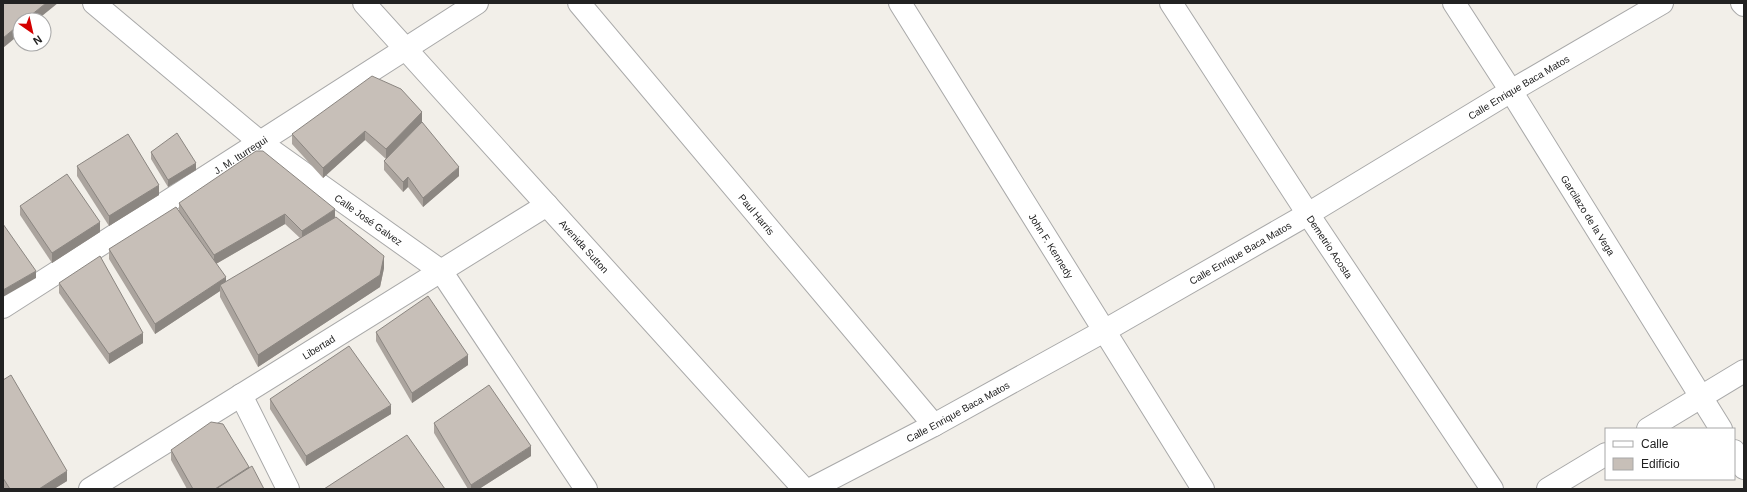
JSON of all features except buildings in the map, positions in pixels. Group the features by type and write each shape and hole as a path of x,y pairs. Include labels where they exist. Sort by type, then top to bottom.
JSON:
{"street":[{"name":"Calle José Galvez","path":"94,3 261,143 441,271 586,489"},
{"name":"Avenida Sutton","path":"364,3 804,489"},
{"name":"J. M. Iturregui","path":"3,307 261,143 477,3"},
{"name":"Paul Harris","path":"579,3 934,424"},
{"name":"John F. Kennedy","path":"900,3 1203,489"},
{"name":"Demetrio Acosta","path":"1171,3 1308,214 1492,489"},
{"name":"Garcilazo de la Vega","path":"1454,3 1511,91 1702,396 1720,428"},
{"name":"Calle Enrique Baca Matos","path":"811,489 1104,331 1308,214 1511,91 1662,3"},
{"name":"Libertad","path":"90,489 547,205"},
{"path":"1650,428 1744,371"},
{"path":"241,395 288,489"},
{"path":"1735,453 1744,468"},
{"path":"1548,489 1605,455"}]}
